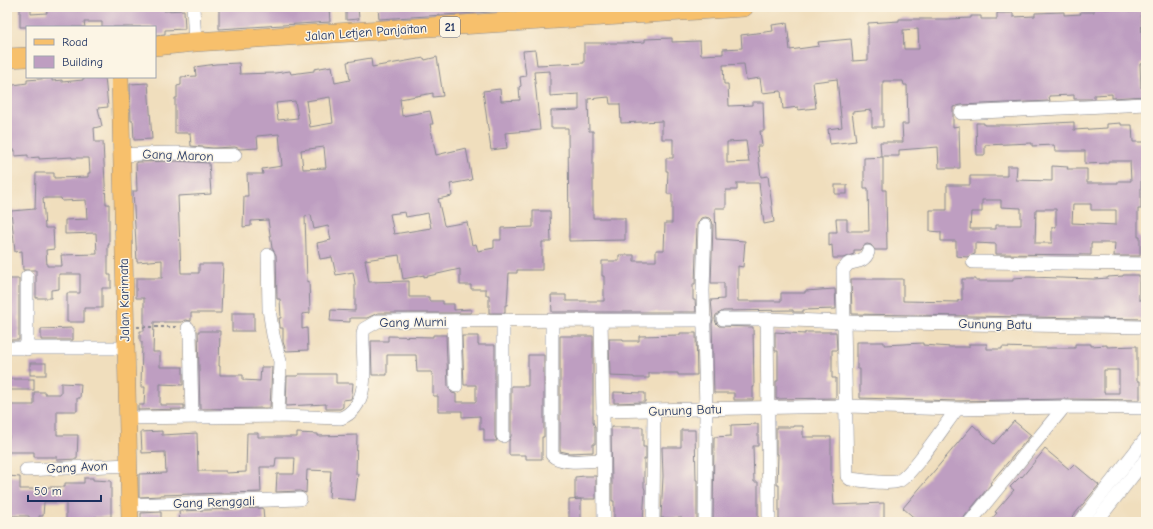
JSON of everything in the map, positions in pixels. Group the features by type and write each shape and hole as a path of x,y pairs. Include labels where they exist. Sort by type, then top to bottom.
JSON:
{"highway":[{"name":"Jalan Letjen Panjaitan","path":"156,46 195,42 744,7"},
{"path":"7,58 26,57"}],"main road":[{"name":"Jalan Karimata","path":"120,78 130,522"}],"street":[{"path":"193,7 195,42"},
{"path":"961,113 1146,104"},
{"name":"Gang Maron","path":"121,155 158,153 212,157 235,156"},
{"path":"704,522 706,409 703,291 705,225"},
{"path":"868,252 866,257 861,261 848,264 843,270 847,476 850,479 885,482 896,482 904,478 957,409"},
{"path":"268,255 269,309 273,335 280,361 278,416"},
{"path":"973,262 1146,264"},
{"path":"27,348 28,277"},
{"name":"Gunung Batu","path":"723,319 1146,327"},
{"path":"767,319 769,522"},
{"name":"Gang Murni","path":"127,418 278,416 341,418 350,413 361,396 364,382 364,329 378,321 552,322 704,320"},
{"path":"454,321 456,386"},
{"path":"601,321 604,522"},
{"path":"502,436 503,322"},
{"path":"552,322 552,455 559,460 567,461 603,460"},
{"path":"188,328 190,333 192,416"},
{"path":"7,348 126,348"},
{"name":"Gunung Batu","path":"603,411 846,406 957,409 1064,407 1146,408"},
{"path":"970,522 1064,407"},
{"path":"653,522 654,411"},
{"path":"1096,522 1131,469 1146,438"},
{"path":"1080,522 1131,469 1146,459"},
{"name":"Gang Avon","path":"26,470 128,465"},
{"name":"Gang Renggali","path":"129,505 300,500"}],"path":[{"path":"7,225 9,245 7,253"},
{"path":"125,327 188,328"}],"building":[{"path":"20,7 31,7 31,14 47,13 46,7 164,7 164,11 184,10 185,29 165,30 165,34 156,35 156,26 102,26 102,22 84,22 85,26 20,27"},
{"path":"219,7 329,7 330,22 219,29"},
{"path":"346,7 358,7 359,19 346,20"},
{"path":"378,7 556,7 556,8 379,19"},
{"path":"1094,7 1105,7 1105,9 1129,7 1129,11 1141,11 1142,40 1146,40 1146,63 1140,64 1141,88 1146,88 1146,96 1112,98 1112,94 1094,95 1094,99 1074,99 1074,95 1049,96 1050,101 961,105 953,107 953,127 959,126 960,168 939,168 938,147 899,150 899,156 881,156 880,142 903,142 902,124 908,124 907,85 904,85 903,81 883,81 883,127 872,127 872,110 852,112 856,141 830,144 828,129 842,127 837,79 813,82 816,108 798,110 798,107 783,109 781,91 762,93 760,78 746,80 744,64 723,65 724,84 728,84 729,106 752,105 752,102 763,102 764,131 760,131 762,146 757,146 761,177 768,176 774,222 764,224 759,183 737,183 737,190 726,190 726,208 715,208 716,239 745,241 743,267 738,266 738,301 781,301 781,293 805,293 805,291 835,289 836,309 803,310 803,312 793,312 793,310 723,311 716,315 716,323 719,326 753,327 753,400 734,400 734,393 714,393 713,320 711,300 724,299 724,283 711,283 713,225 709,218 701,218 697,225 695,284 693,284 693,300 695,300 696,312 552,312 551,295 566,295 566,301 604,301 604,276 602,276 602,261 619,261 619,255 634,255 634,261 656,261 656,250 664,250 665,223 672,223 672,194 667,194 668,171 666,171 666,158 673,158 673,139 662,139 662,121 621,123 620,104 610,104 609,97 588,99 589,131 593,131 593,218 625,218 625,240 569,241 568,128 551,128 551,111 579,110 579,94 550,96 550,71 534,72 540,130 505,133 507,148 491,150 483,91 500,89 501,101 520,100 520,77 526,76 523,51 535,50 537,65 584,63 584,43 645,42 645,39 672,38 672,42 700,41 701,55 723,54 723,49 742,48 741,35 773,31 772,25 787,23 790,50 819,46 818,42 851,39 853,61 868,60 868,23 899,21 899,19 971,18 971,16 981,16 981,19 997,19 997,13 1013,13 1013,17 1035,16 1035,13 1064,12 1064,15 1081,14 1080,12 1094,12","holes":["918,29 919,49 904,49 903,30","746,141 749,162 727,163 727,142"]},
{"path":"437,57 443,96 433,97 433,93 400,99 402,116 430,111 433,124 430,124 436,155 466,148 472,180 450,184 452,196 438,199 444,225 467,222 472,245 476,244 478,251 494,248 494,240 501,240 501,228 533,227 533,211 550,211 551,242 542,242 542,270 517,270 517,273 509,273 505,313 489,313 489,295 486,295 486,289 471,289 471,285 460,285 460,269 424,277 424,275 403,279 399,255 365,260 369,282 409,281 409,297 429,297 429,301 443,301 443,304 454,304 454,310 471,309 471,313 378,313 367,318 350,318 350,322 330,321 331,310 355,311 355,283 353,272 336,275 332,257 320,259 317,243 331,240 328,226 314,229 311,215 305,216 307,282 309,281 310,313 302,314 302,329 307,328 308,350 286,351 283,342 283,328 280,328 280,299 277,299 276,255 272,248 268,220 251,221 251,226 243,227 244,196 248,196 247,174 263,174 262,169 282,166 279,134 257,136 258,148 240,149 235,147 213,148 191,146 190,133 175,133 175,98 177,98 177,86 181,85 181,77 196,76 195,67 216,64 239,63 240,74 290,71 291,74 314,71 314,69 332,66 335,83 350,80 347,62 371,58 372,67 424,58 425,60","holes":["330,97 333,123 310,127 306,101","295,101 298,118 278,120 276,103","324,147 326,168 303,169 301,150","405,212 406,217 428,213 431,228 394,234 390,214"]},
{"path":"52,78 52,81 62,80 62,82 83,80 83,78 105,78 108,107 98,108 102,126 94,128 95,142 103,142 106,204 109,204 108,275 111,275 111,288 102,288 102,308 84,308 84,322 67,322 67,293 80,293 80,274 59,274 59,289 51,290 51,298 36,298 36,270 23,270 22,251 15,252 11,211 35,209 36,173 54,173 54,178 88,177 88,173 90,173 89,158 72,157 39,159 39,157 28,158 28,155 15,156 15,150 7,151 7,86 27,83 27,80","holes":["43,198 61,198 62,201 86,200 87,219 65,220 65,234 96,233 97,254 61,255 62,266 47,266 46,250 54,249 53,228 45,228"]},
{"path":"148,83 152,139 134,140 133,121 131,121 130,84"},
{"path":"1074,122 1074,130 1107,128 1107,124 1121,123 1121,125 1132,125 1133,142 1146,142 1146,168 1141,168 1141,209 1138,209 1140,256 1114,256 1115,243 1091,243 1091,255 996,254 996,244 975,243 975,254 967,257 956,256 956,241 941,241 941,232 930,231 930,210 947,210 947,185 970,185 970,176 1007,176 1007,166 1017,166 1016,180 1052,181 1052,166 1068,167 1067,169 1087,169 1087,183 1118,183 1118,181 1131,181 1130,161 1108,161 1108,163 1085,164 1085,151 1055,151 1054,145 1032,146 1032,143 985,145 985,155 977,155 976,123 984,123 984,125","holes":["982,200 1001,200 1001,207 1021,208 1021,225 996,225 996,229 970,229 971,212 982,212","1073,204 1091,204 1091,210 1116,210 1116,225 1072,223","1036,209 1056,209 1056,227 1052,227 1052,243 1035,243"]},
{"path":"883,157 883,190 886,190 887,250 875,250 871,245 867,244 860,250 854,250 854,254 843,258 833,258 832,245 829,246 829,232 837,232 836,219 847,219 847,231 869,231 868,188 864,188 864,158"},
{"path":"177,161 209,163 211,194 178,196 181,273 199,273 199,264 223,264 221,313 191,313 191,321 154,322 153,352 160,352 160,367 183,367 183,385 160,384 160,405 184,405 184,409 138,410 138,405 144,405 145,387 141,387 142,342 140,342 140,331 144,331 144,298 136,298 136,278 162,278 162,260 137,262 133,191 137,191 136,162"},
{"path":"835,185 847,185 847,194 835,194"},
{"path":"1123,275 1139,275 1139,300 1144,300 1145,319 852,314 851,279 903,279 903,301 958,302 958,300 962,300 962,279 976,279 976,281 1013,281 1013,278 1028,277 1094,279"},
{"path":"7,279 19,279 19,340 7,340"},
{"path":"232,313 254,313 254,331 232,331"},
{"path":"73,328 73,340 41,340 41,329"},
{"path":"198,331 220,331 220,375 243,375 243,380 260,381 261,367 272,367 270,408 200,409"},
{"path":"775,332 805,334 805,332 836,332 837,350 832,350 832,378 836,378 836,398 776,399 776,381 778,381 778,351 775,351"},
{"path":"680,333 696,333 697,375 678,375 678,373 649,373 649,378 610,376 609,339 639,341 639,336 680,335"},
{"path":"433,335 446,335 448,386 452,393 456,394 456,402 476,402 476,385 464,385 462,336 478,336 478,345 495,345 495,436 497,441 484,441 484,429 480,429 480,416 462,417 462,411 438,411 438,396 433,396 432,372 417,372 416,355 387,355 387,375 372,375 371,341 388,341 388,336 433,337"},
{"path":"560,336 593,336 593,422 595,427 595,444 593,444 593,452 569,453 560,451"},
{"path":"857,342 884,342 884,345 923,343 923,345 951,347 969,347 969,344 987,344 987,349 1002,349 1002,347 1075,348 1075,344 1091,344 1091,346 1107,345 1107,347 1137,346 1137,381 1140,381 1140,400 1064,399 957,401 860,398 860,369 857,369","holes":["1104,370 1119,370 1119,393 1104,393"]},
{"path":"528,355 544,355 544,437 542,437 542,459 526,459 526,455 509,455 509,441 511,436 511,386 528,386"},
{"path":"30,363 46,363 46,375 30,375"},
{"path":"299,374 336,374 336,383 353,383 351,399 343,400 343,407 340,409 326,409 326,404 286,406 287,376 298,376"},
{"path":"7,379 34,379 34,390 7,390"},
{"path":"61,383 81,384 80,398 77,398 77,411 57,411 57,435 78,435 77,459 57,460 57,457 34,457 34,452 7,452 7,438 9,438 9,405 34,405 34,392 61,394"},
{"path":"614,392 645,393 645,402 614,403"},
{"path":"1014,421 1031,435 990,483 991,484 960,522 919,522 903,508 973,425 994,444"},
{"path":"758,424 758,446 753,446 754,482 758,482 758,522 713,522 714,437 731,436 731,425"},
{"path":"803,426 803,437 831,437 831,476 834,505 884,503 884,522 804,522 804,519 779,520 776,427"},
{"path":"611,427 643,427 643,447 646,447 646,459 644,459 645,490 643,522 614,522 614,501 612,501"},
{"path":"681,430 695,430 697,522 682,522 682,518 661,518 663,476 662,447 681,447"},
{"path":"162,431 162,435 197,433 198,471 226,471 226,473 246,472 247,433 258,433 258,437 297,437 297,433 318,434 318,436 357,435 356,474 358,474 355,500 329,498 331,471 307,470 306,493 300,491 276,492 277,474 294,474 295,458 276,458 275,467 260,467 261,492 139,497 139,474 166,473 165,452 142,453 141,432"},
{"path":"1045,449 1069,469 1074,464 1099,485 1068,522 989,522 997,513 995,512 1014,490 1010,487 1021,476 1022,477"},
{"path":"7,476 20,477 20,489 48,489 48,487 65,487 65,483 84,483 84,478 111,481 111,517 95,517 95,521 66,522 66,502 44,502 43,516 39,516 39,522 29,522 29,516 7,516"},
{"path":"596,476 596,499 575,499 575,477"},
{"path":"581,499 581,522 569,522 569,500"},
{"path":"263,508 264,521 180,522 179,511"},
{"path":"161,512 161,522 141,522 141,513"}]}
